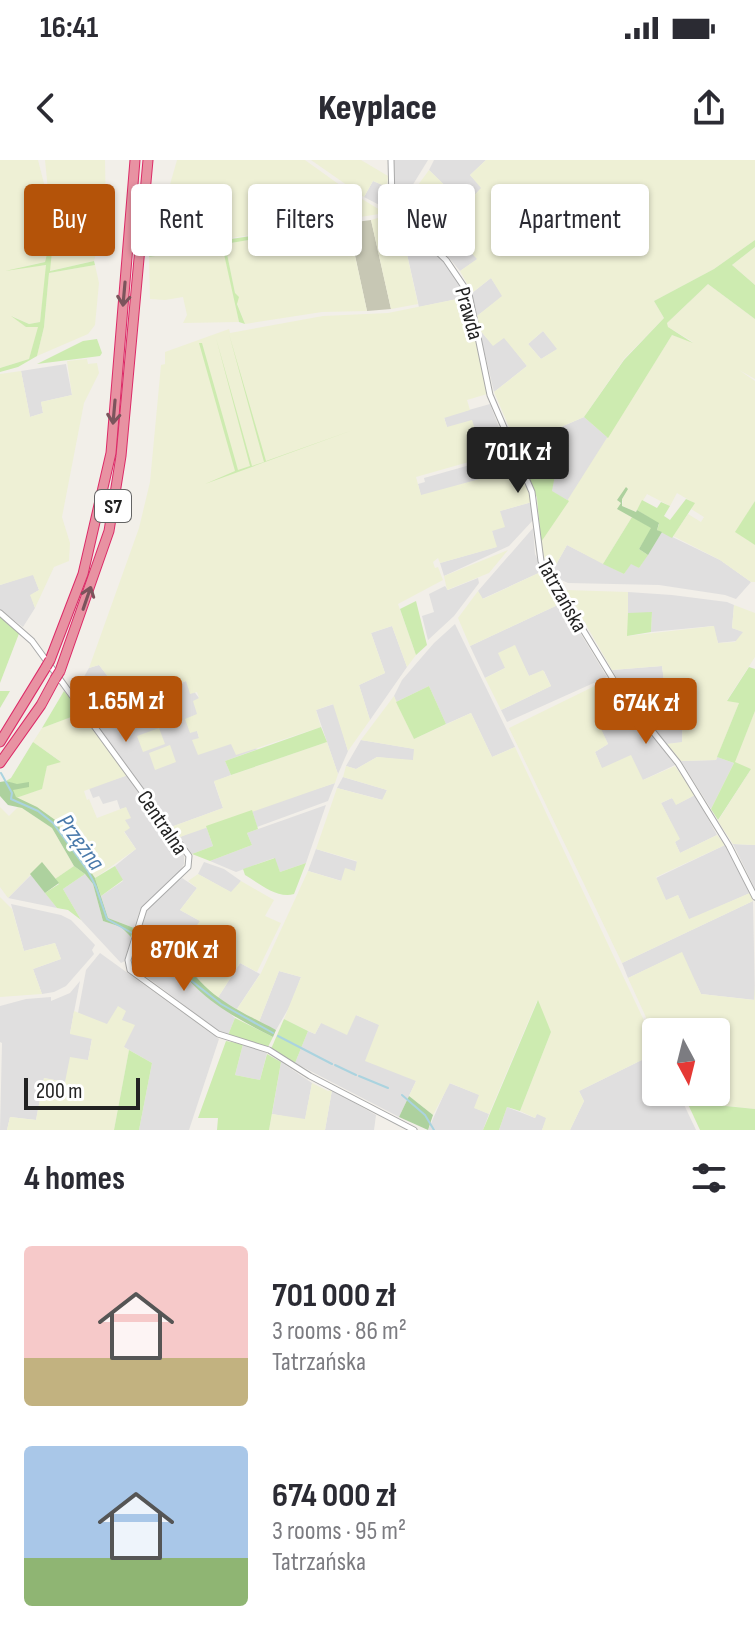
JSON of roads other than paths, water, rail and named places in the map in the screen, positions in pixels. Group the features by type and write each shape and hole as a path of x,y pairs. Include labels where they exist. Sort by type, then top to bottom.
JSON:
{"highway":[{"name":"S7","path":"0,742 48,664 83,574 100,507 111,453 135,160"},
{"name":"S7","path":"0,763 41,705 57,675 109,531 121,456 148,160"}],"street":[{"name":"Prawda","path":"391,160 395,212 446,260 469,294 490,395"},
{"name":"Tatrzańska","path":"490,395 532,492 537,515 538,548 544,567 621,692 678,763 729,846 755,897"},
{"name":"Centralna","path":"0,613 32,641 189,856 188,867 144,909 128,960 130,970 218,1034 269,1050 310,1076 414,1130"}],"waterway":[{"name":"Przężna","path":"1,773 12,793 11,799 38,811 53,823 88,871 107,919 132,933"},
{"name":"Przężna","path":"137,938 221,1004 273,1033"},
{"name":"Przężna","path":"278,1036 332,1064"},
{"name":"Przężna","path":"335,1065 356,1075"},
{"name":"Przężna","path":"359,1076 388,1088"},
{"name":"Przężna","path":"402,1095 425,1115 434,1130"}]}
